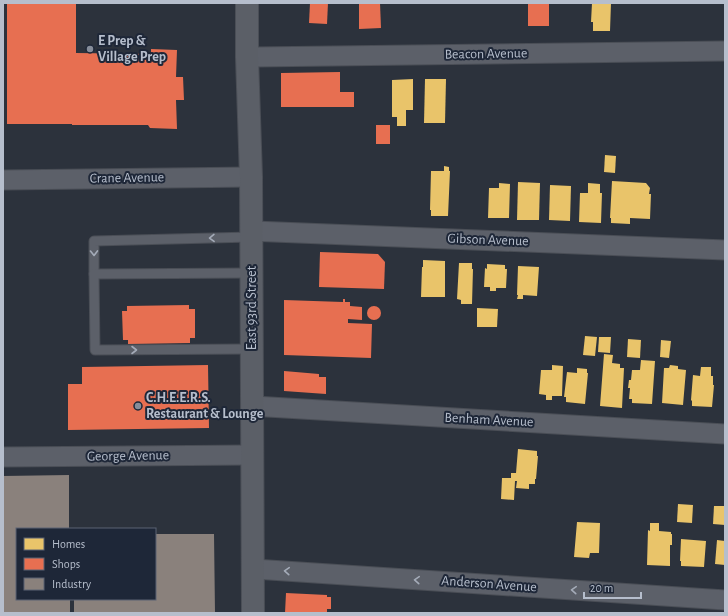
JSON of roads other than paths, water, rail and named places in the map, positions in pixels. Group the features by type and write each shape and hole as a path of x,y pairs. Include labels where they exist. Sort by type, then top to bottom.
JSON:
{"main road":[{"name":"East 93rd Street","path":"247,3 252,273 253,613"}],"street":[{"name":"Beacon Avenue","path":"247,57 725,51"},
{"name":"Crane Avenue","path":"3,180 251,177"},
{"name":"Gibson Avenue","path":"251,234 725,250"},
{"name":"Benham Avenue","path":"252,406 725,434"},
{"name":"George Avenue","path":"3,457 252,454"},
{"name":"Anderson Avenue","path":"253,569 725,600"}],"lane":[{"path":"251,234 94,241 94,274 95,350 252,349"},
{"path":"94,274 252,273"}],"place":[{"name":"E Prep & Village Prep","path":"90,49"},
{"name":"C.H.E.E.R.S. Restaurant & Lounge","path":"138,406"}]}
